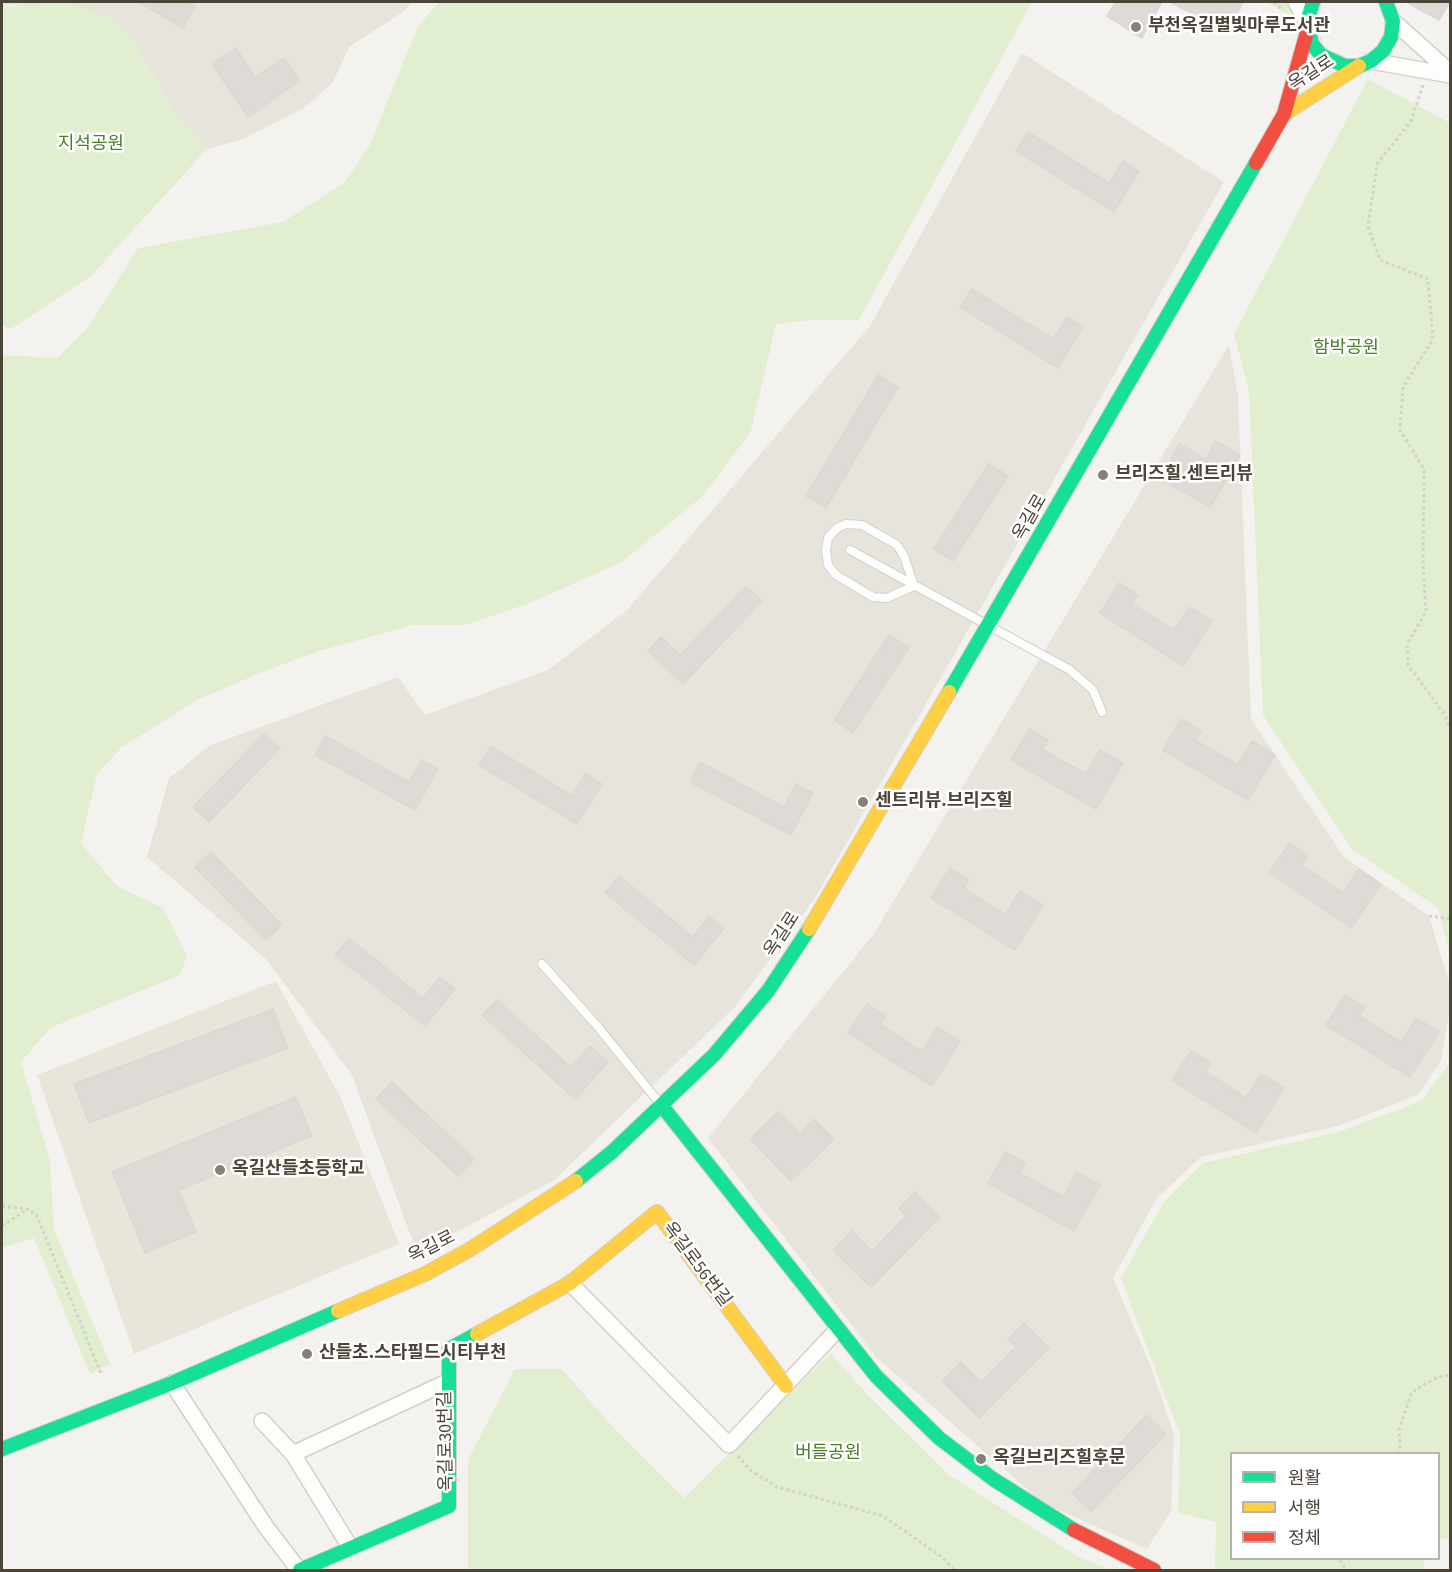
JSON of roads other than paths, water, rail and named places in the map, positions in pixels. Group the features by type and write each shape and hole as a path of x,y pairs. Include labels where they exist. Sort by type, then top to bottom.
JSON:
{"street":[{"path":"1296,2 1321,55 1332,62 1365,63 1450,74"},
{"name":"옥길로","path":"2,1449 172,1383 425,1274 469,1250 566,1188 612,1152 714,1055 768,992 826,902 1284,114 1313,2"},
{"path":"1365,63 1387,44 1390,8"},
{"path":"1390,8 1450,74"},
{"name":"옥길로","path":"1284,114 1365,63"},
{"path":"662,1106 837,1330 876,1376 939,1438 993,1479 1059,1522 1116,1554 1154,1570"},
{"name":"옥길로56번길","path":"570,1284 657,1212 786,1386"},
{"path":"447,1382 449,1349 570,1284 729,1445 837,1330"},
{"name":"옥길로30번길","path":"172,1383 266,1527 300,1570 449,1506 447,1382 293,1454"},
{"path":"262,1421 293,1454 350,1547"}],"lane":[{"path":"846,524 862,525 884,536 901,550 914,586 887,598 873,597 846,582 828,565 826,550 828,538 837,528 846,524"},
{"path":"850,550 1082,678 1093,690 1102,712"},
{"path":"542,964 598,1027 662,1106"}],"place":[{"name":"부천옥길별빛마루도서관","path":"1136,27"},
{"name":"브리즈힐.센트리뷰","path":"1103,475"},
{"name":"센트리뷰.브리즈힐","path":"863,802"},
{"name":"옥길산들초등학교","path":"220,1170"},
{"name":"산들초.스타필드시티부천","path":"307,1354"},
{"name":"옥길브리즈힐후문","path":"981,1459"}],"park label":[{"name":"지석공원","path":"91,145"},
{"name":"함박공원","path":"1346,349"},
{"name":"버들공원","path":"828,1454"}]}
